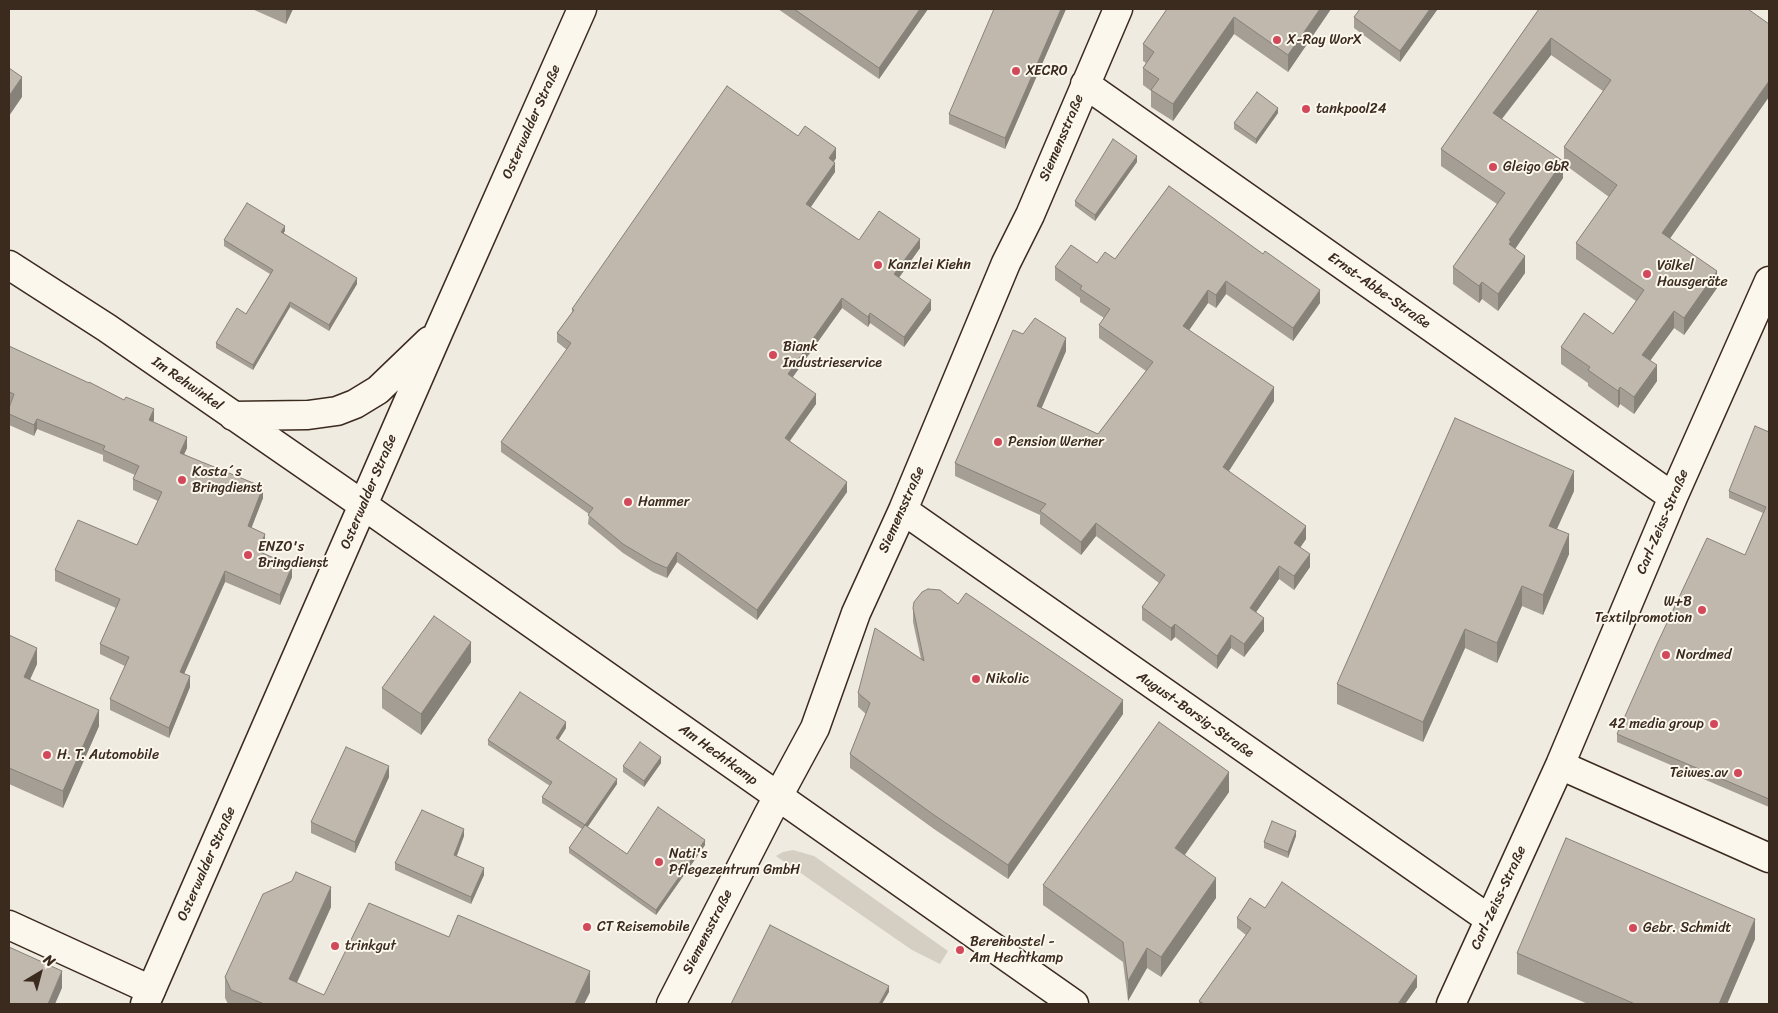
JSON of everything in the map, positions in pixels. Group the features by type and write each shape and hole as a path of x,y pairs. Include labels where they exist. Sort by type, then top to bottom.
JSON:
{"street":[{"name":"Osterwalder Straße","path":"148,997 582,9"},
{"name":"Siemensstraße","path":"671,1004 815,728 856,613 903,510 1006,263 1030,215 1118,9"},
{"name":"Ernst-Abbe-Straße","path":"1085,84 1673,498"},
{"name":"Im Rehwinkel","path":"9,265 107,328 364,505"},
{"name":"Carl-Zeiss-Straße","path":"1451,1004 1488,919 1560,765 1673,498 1769,281"},
{"path":"233,416 308,416 337,411 355,404 378,390 439,331"},
{"name":"Am Hechtkamp","path":"364,505 778,798 1074,1004"},
{"name":"August-Borsig-Straße","path":"903,510 1488,919"},
{"path":"1560,765 1769,858"},
{"path":"9,925 148,997"}],"shaded area":[{"path":"793,850 814,856 948,951 940,964 912,950 776,856"}],"building":[{"path":"794,9 920,9 879,68"},
{"path":"994,9 1061,9 1005,138 949,114"},
{"path":"1167,9 1320,9 1288,55 1234,17 1173,104 1151,90 1159,79 1143,68 1154,52 1143,44"},
{"path":"1360,9 1430,9 1400,51 1354,17"},
{"path":"1539,9 1748,9 1769,24 1769,81 1662,233 1717,271 1684,318 1674,311 1642,355 1657,365 1634,397 1620,387 1618,391 1588,370 1590,367 1561,347 1584,313 1613,334 1644,290 1576,243 1617,185 1564,147 1611,80 1551,38 1493,113 1563,161 1509,240 1511,241 1509,244 1525,256 1498,294 1482,282 1479,286 1453,267 1505,193 1441,149"},
{"path":"9,68 22,77 9,96"},
{"path":"727,86 798,136 805,126 836,148 829,158 835,163 806,204 859,240 879,211 920,239 894,274 931,300 904,337 870,313 868,317 842,298 788,374 816,394 785,438 847,482 757,610 677,552 667,568 623,544 588,515 593,508 501,442 571,343 557,333 574,310 572,309"},
{"path":"1257,92 1278,108 1256,139 1234,123"},
{"path":"1113,139 1137,156 1095,215 1075,201"},
{"path":"1169,186 1263,254 1265,251 1320,290 1293,328 1226,281 1216,295 1208,290 1183,326 1274,387 1223,467 1306,526 1294,543 1310,554 1294,576 1279,566 1250,608 1264,618 1244,644 1231,635 1217,656 1175,624 1171,628 1142,607 1165,575 1096,523 1081,542 1040,511 1046,504 955,463 1013,330 1023,334 1035,318 1066,338 1037,406 1098,434 1153,362 1099,325 1110,309 1080,289 1082,286 1055,267 1071,245 1097,263 1105,252 1115,259"},
{"path":"247,203 285,226 281,232 357,278 329,325 290,302 253,365 216,343 237,308 246,314 273,270 224,240"},
{"path":"9,346 124,400 126,397 154,409 149,420 187,437 180,453 263,487 248,526 265,534 258,551 292,566 280,595 225,571 180,672 190,676 169,728 110,699 129,657 100,644 120,599 55,570 78,520 137,545 162,492 133,479 139,466 103,450 105,446 37,419 34,425 9,414 14,394 9,392"},
{"path":"1455,418 1574,471 1549,526 1569,534 1543,595 1522,586 1497,643 1465,629 1423,722 1337,684"},
{"path":"1755,426 1769,432 1769,799 1617,734 1707,538 1745,555 1766,507 1729,491"},
{"path":"928,589 940,590 958,604 966,593 1123,700 1008,865 934,815 850,754 870,703 858,693 875,628 924,661 913,608 914,602 922,592"},
{"path":"434,616 471,642 421,714 382,688"},
{"name":"H. T. Automobile","path":"9,635 37,648 24,677 99,710 63,791 9,768"},
{"path":"520,692 566,722 556,738 617,779 585,825 542,797 552,782 488,740"},
{"path":"1159,722 1229,772 1175,848 1216,878 1161,957 1147,948 1128,981 1123,942 1043,885"},
{"path":"640,742 661,757 644,781 623,766"},
{"path":"346,747 389,766 355,842 311,822"},
{"name":"Nati's Pflegezentrum GmbH","path":"658,807 705,840 656,910 569,848 585,825 627,854"},
{"path":"422,810 464,829 454,855 484,868 471,897 395,863"},
{"path":"1272,821 1296,831 1288,852 1264,842"},
{"name":"Gebr. Schmidt","path":"1566,838 1755,919 1719,1004 1635,1004 1517,953"},
{"name":"trinkgut","path":"296,872 331,887 289,979 324,995 369,903 449,937 458,915 590,971 575,1004 264,1004 231,990 225,977 263,894 292,881"},
{"path":"1282,882 1417,976 1398,1004 1204,1004 1199,1001 1251,928 1237,918 1250,898 1265,908"},
{"path":"770,925 889,986 879,1004 731,1004"},
{"path":"9,947 62,971 48,1004 9,1004"}],"place":[{"name":"X-Ray WorX","path":"1277,40"},
{"name":"XECRO","path":"1016,71"},
{"name":"tankpool24","path":"1306,109"},
{"name":"Gleigo GbR","path":"1493,167"},
{"name":"Kanzlei Kiehn","path":"878,265"},
{"name":"Völkel Hausgeräte","path":"1647,274"},
{"name":"Biank Industrieservice","path":"773,355"},
{"name":"Pension Werner","path":"998,442"},
{"name":"Kosta´s Bringdienst","path":"182,480"},
{"name":"Hammer","path":"628,502"},
{"name":"ENZO's Bringdienst","path":"248,555"},
{"name":"W+B Textilpromotion","path":"1702,610"},
{"name":"Nordmed","path":"1666,655"},
{"name":"Nikolic","path":"976,679"},
{"name":"42 media group","path":"1714,724"},
{"name":"H. T. Automobile","path":"47,755"},
{"name":"Teiwes.av","path":"1738,773"},
{"name":"Nati's Pflegezentrum GmbH","path":"659,862"},
{"name":"CT Reisemobile","path":"587,927"},
{"name":"Gebr. Schmidt","path":"1633,928"},
{"name":"trinkgut","path":"335,946"},
{"name":"Berenbostel - Am Hechtkamp","path":"960,950"}]}
